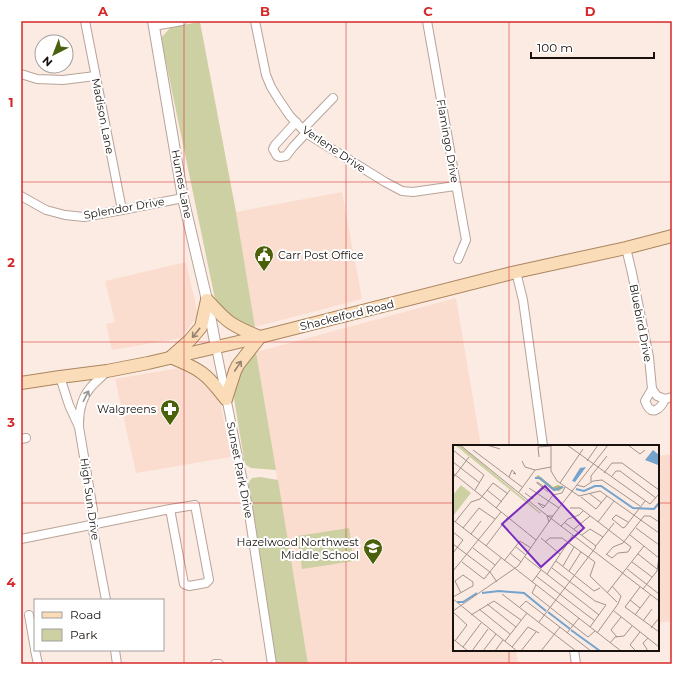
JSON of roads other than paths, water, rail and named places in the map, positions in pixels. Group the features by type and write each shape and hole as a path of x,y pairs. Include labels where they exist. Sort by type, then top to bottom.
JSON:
{"main road":[{"name":"Shackelford Road","path":"21,383 107,371 216,347 516,272 626,248 672,236"},
{"path":"207,300 229,322 260,337 234,371 226,399"},
{"path":"207,300 201,327 190,340 171,357 202,373 226,399"}],"street":[{"name":"Madison Lane","path":"85,21 122,210"},
{"path":"154,23 182,21"},
{"name":"Verlene Drive","path":"255,21 266,75 271,87 290,116 305,131 385,182 402,191 413,192 455,186"},
{"name":"Flamingo Drive","path":"427,21 455,186 466,240 458,259"},
{"name":"Humes Lane","path":"154,23 183,198 207,300 216,347"},
{"path":"21,74 37,79 63,80 95,76"},
{"path":"296,122 273,149 280,158 286,156 305,131 334,98"},
{"name":"Splendor Drive","path":"21,196 46,210 84,217 183,198"},
{"name":"Bluebird Drive","path":"626,248 649,357 654,393"},
{"path":"516,272 523,300 543,445"},
{"name":"Sunset Park Drive","path":"216,347 248,507 272,664"},
{"path":"79,427 79,414 85,397 90,388 107,371"},
{"name":"High Sun Drive","path":"60,377 69,405 79,427 93,510 92,525 106,599"},
{"path":"654,393 669,398 657,410 652,410 647,407 645,401 654,393"},
{"path":"21,539 170,509 195,505 208,580 206,583 189,586 184,584 170,509"},
{"path":"29,615 34,643"},
{"path":"35,651 38,664"},
{"path":"115,651 117,664"},
{"path":"574,651 576,664"}],"place":[{"name":"Carr Post Office","path":"264,272"},
{"name":"Walgreens","path":"170,426"},
{"name":"Hazelwood Northwest Middle School","path":"373,565"}]}
